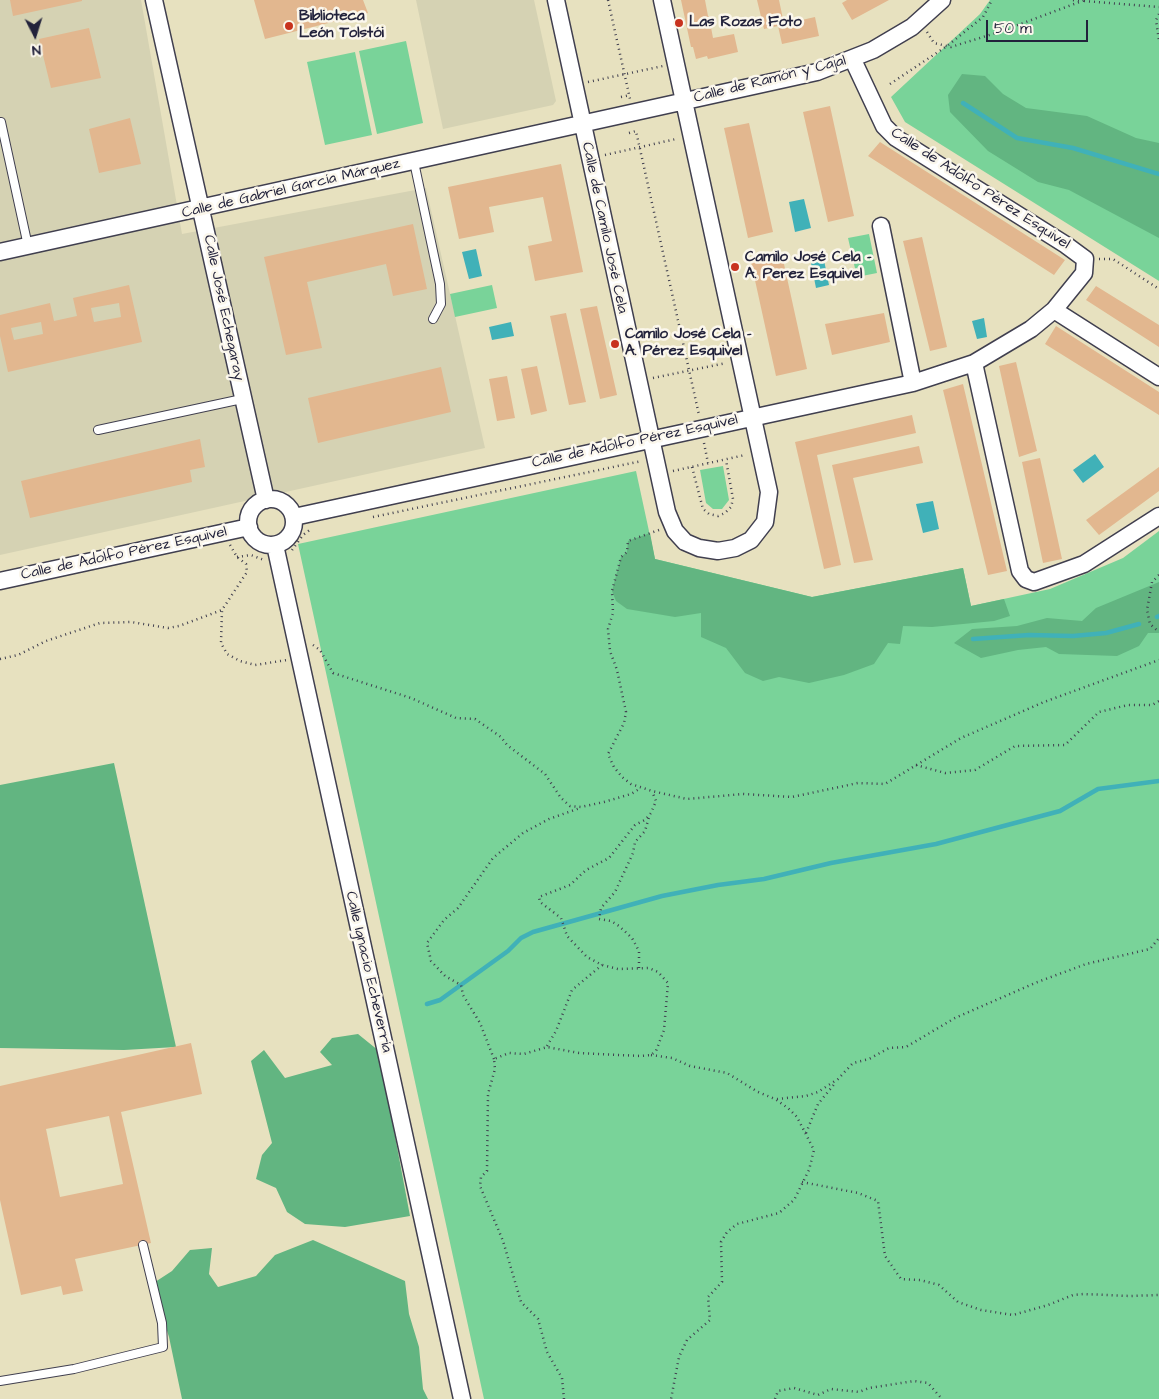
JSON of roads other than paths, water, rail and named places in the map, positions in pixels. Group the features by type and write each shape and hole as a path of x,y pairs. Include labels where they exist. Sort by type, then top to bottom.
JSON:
{"street":[{"name":"Calle José Echegaray","path":"154,0 266,500"},
{"name":"Calle de Camilo José Cela","path":"556,0 588,159 667,512 672,524 685,542 699,548 718,550 736,548 750,540 765,522 769,492 662,0"},
{"name":"Calle de Ramón y Cajal","path":"581,124 816,72 853,60 874,50 918,21 942,0"},
{"name":"Calle de Adolfo Pérez Esquivel","path":"294,517 913,383 974,362 1031,329 1054,310 1084,273 1085,259 896,138 884,126 853,60"},
{"name":"Calle de Gabriel García Márquez","path":"0,252 202,210 581,124"},
{"path":"881,226 913,383"},
{"path":"1054,310 1159,376"},
{"path":"974,362 1020,571 1026,579 1034,582 1084,564 1159,516"},
{"path":"266,500 281,500 290,508 294,517 294,525 290,535 282,543 275,545 260,542 254,538 249,527 248,517 251,510 259,502 266,500"},
{"name":"Calle de Adolfo Pérez Esquivel","path":"0,581 249,527"},
{"name":"Calle Ignacio Echeverría","path":"275,545 304,654 462,1399"}],"lane":[{"path":"1,122 28,246"},
{"path":"414,162 440,284 441,304 433,319"},
{"path":"98,430 242,399"},
{"path":"0,1381 74,1369 163,1347 162,1323 143,1244"}],"water":[{"path":"804,199 811,228 795,232 789,202"},
{"path":"476,249 482,276 469,279 462,252"},
{"path":"823,255 829,285 816,288 810,258"},
{"path":"984,318 987,337 977,339 972,321"},
{"path":"511,322 514,336 492,340 489,327"},
{"path":"1095,454 1104,467 1083,483 1073,470"},
{"path":"933,501 939,529 923,533 916,504"}],"waterway":[{"path":"963,103 1017,138 1073,148 1159,174"},
{"path":"973,639 1029,635 1073,636 1106,633 1139,624"},
{"path":"427,1004 440,1000 508,951 521,938 533,932 662,896 718,885 764,879 831,863 936,844 1060,811 1098,789 1159,781"}],"place":[{"name":"Las Rozas Foto","path":"679,23"},
{"name":"Biblioteca León Tolstói","path":"289,26"},
{"name":"Camilo José Cela - A. Perez Esquivel","path":"735,267"},
{"name":"Camilo José Cela - A. Pérez Esquivel","path":"615,344"}]}
